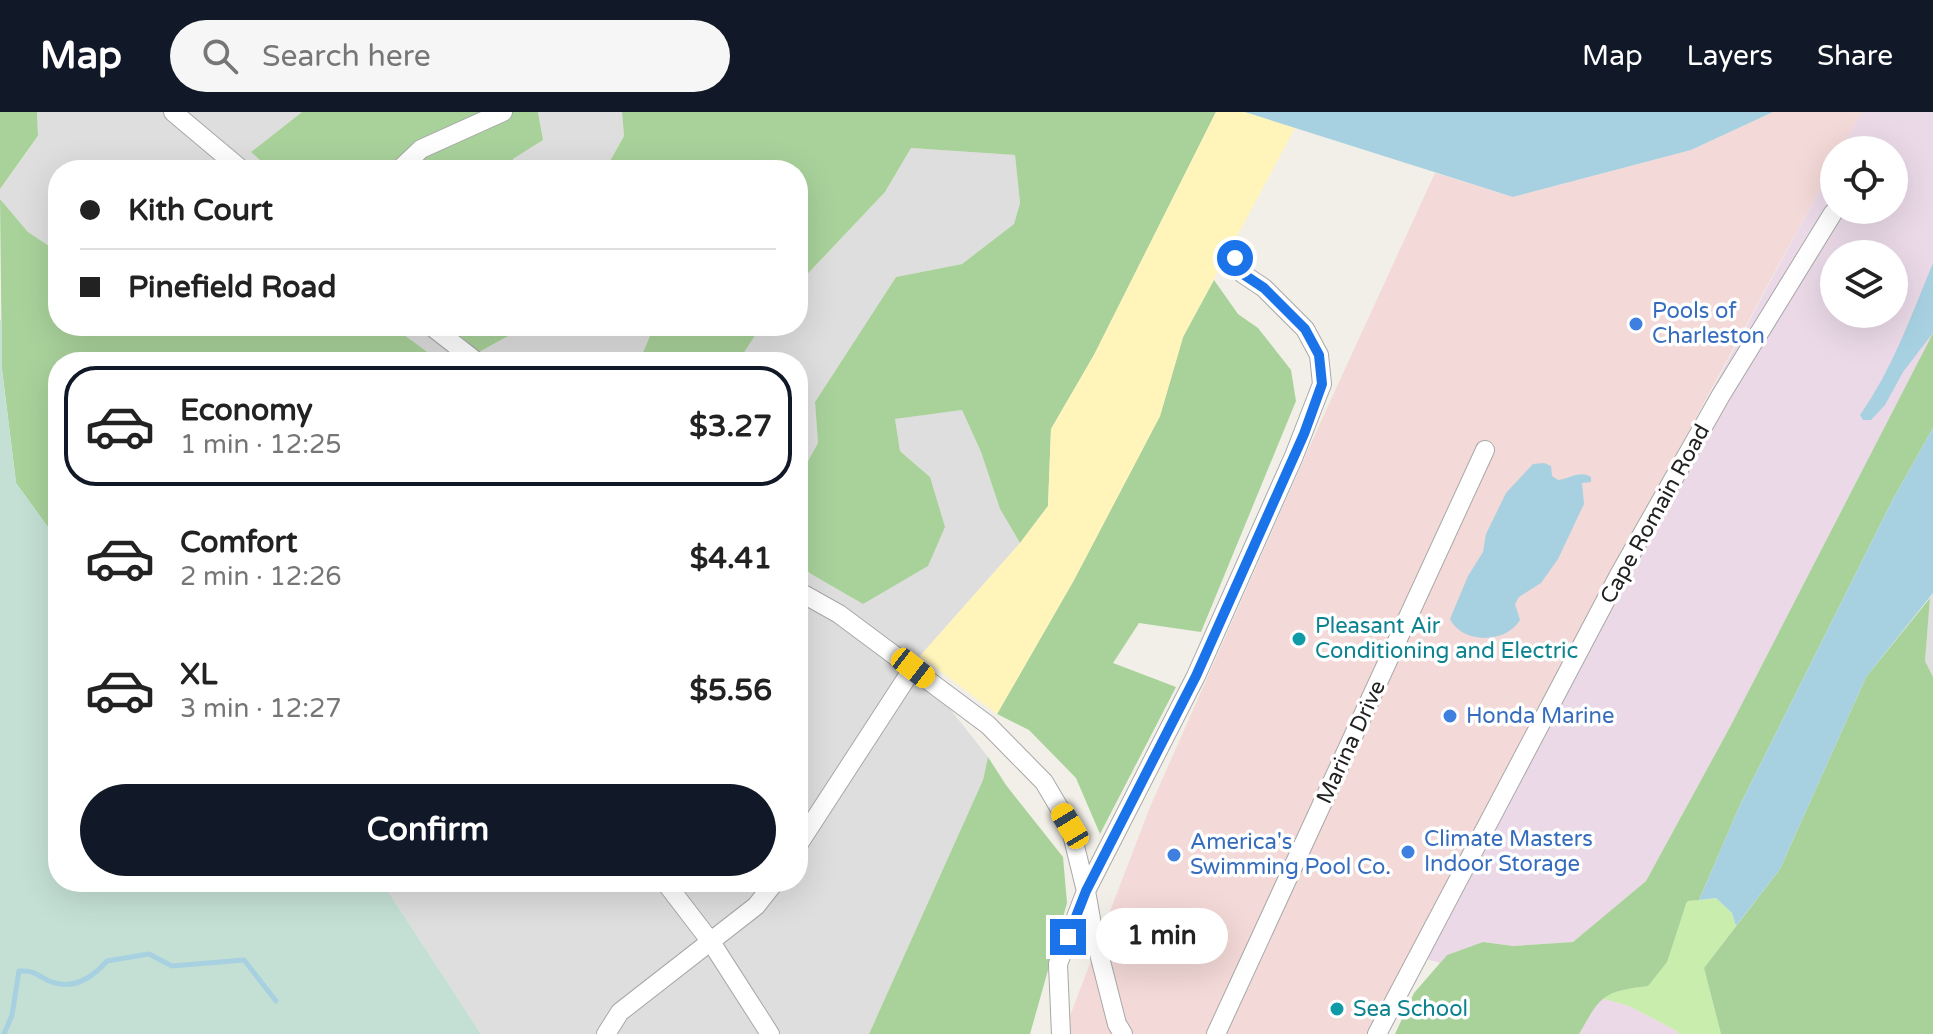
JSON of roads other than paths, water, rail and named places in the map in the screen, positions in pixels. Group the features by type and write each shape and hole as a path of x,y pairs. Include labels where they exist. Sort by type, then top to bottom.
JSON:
{"street":[{"path":"173,112 230,160"},
{"path":"409,160 421,149 503,112"},
{"name":"Cape Romain Road","path":"1377,1034 1619,575 1721,395 1826,224"},
{"path":"1061,1034 1058,964 1086,891 1196,676 1304,434 1322,384 1319,355 1305,329 1264,288 1243,274 1235,258"},
{"path":"444,336 464,352"},
{"name":"Marina Drive","path":"1216,1034 1485,450"},
{"path":"808,597 839,614 988,725 1044,782 1070,826 1093,930 1117,1024 1123,1034"},
{"path":"808,830 913,668"},
{"path":"673,892 711,942 770,1034"},
{"path":"606,1034 620,1012 756,906 767,892"}],"water":[{"path":"1245,112 1773,112 1691,150 1513,197"},
{"path":"1933,263 1933,333 1903,372 1885,405 1871,420 1863,420 1860,415 1892,360"},
{"path":"1933,428 1933,593 1866,677 1780,869 1736,926 1732,913 1716,898 1699,900 1740,805 1893,499"},
{"path":"1533,464 1551,466 1552,476 1558,480 1578,475 1591,477 1591,482 1582,483 1584,504 1558,559 1541,583 1519,597 1515,604 1520,620 1513,628 1495,637 1474,637 1464,633 1450,619 1468,576 1483,552 1486,534 1506,493"}],"waterway":[{"path":"4,1034 12,1015 19,971 31,972 57,984 74,984 95,973 107,961 149,954 172,966 244,960 276,1001"}],"place":[{"name":"Pools of Charleston","path":"1636,324"},
{"name":"Pleasant Air Conditioning and Electric","path":"1299,639"},
{"name":"Honda Marine","path":"1450,716"},
{"name":"Climate Masters Indoor Storage","path":"1408,852"},
{"name":"America's Swimming Pool Co.","path":"1174,855"},
{"name":"Sea School","path":"1337,1009"}]}
